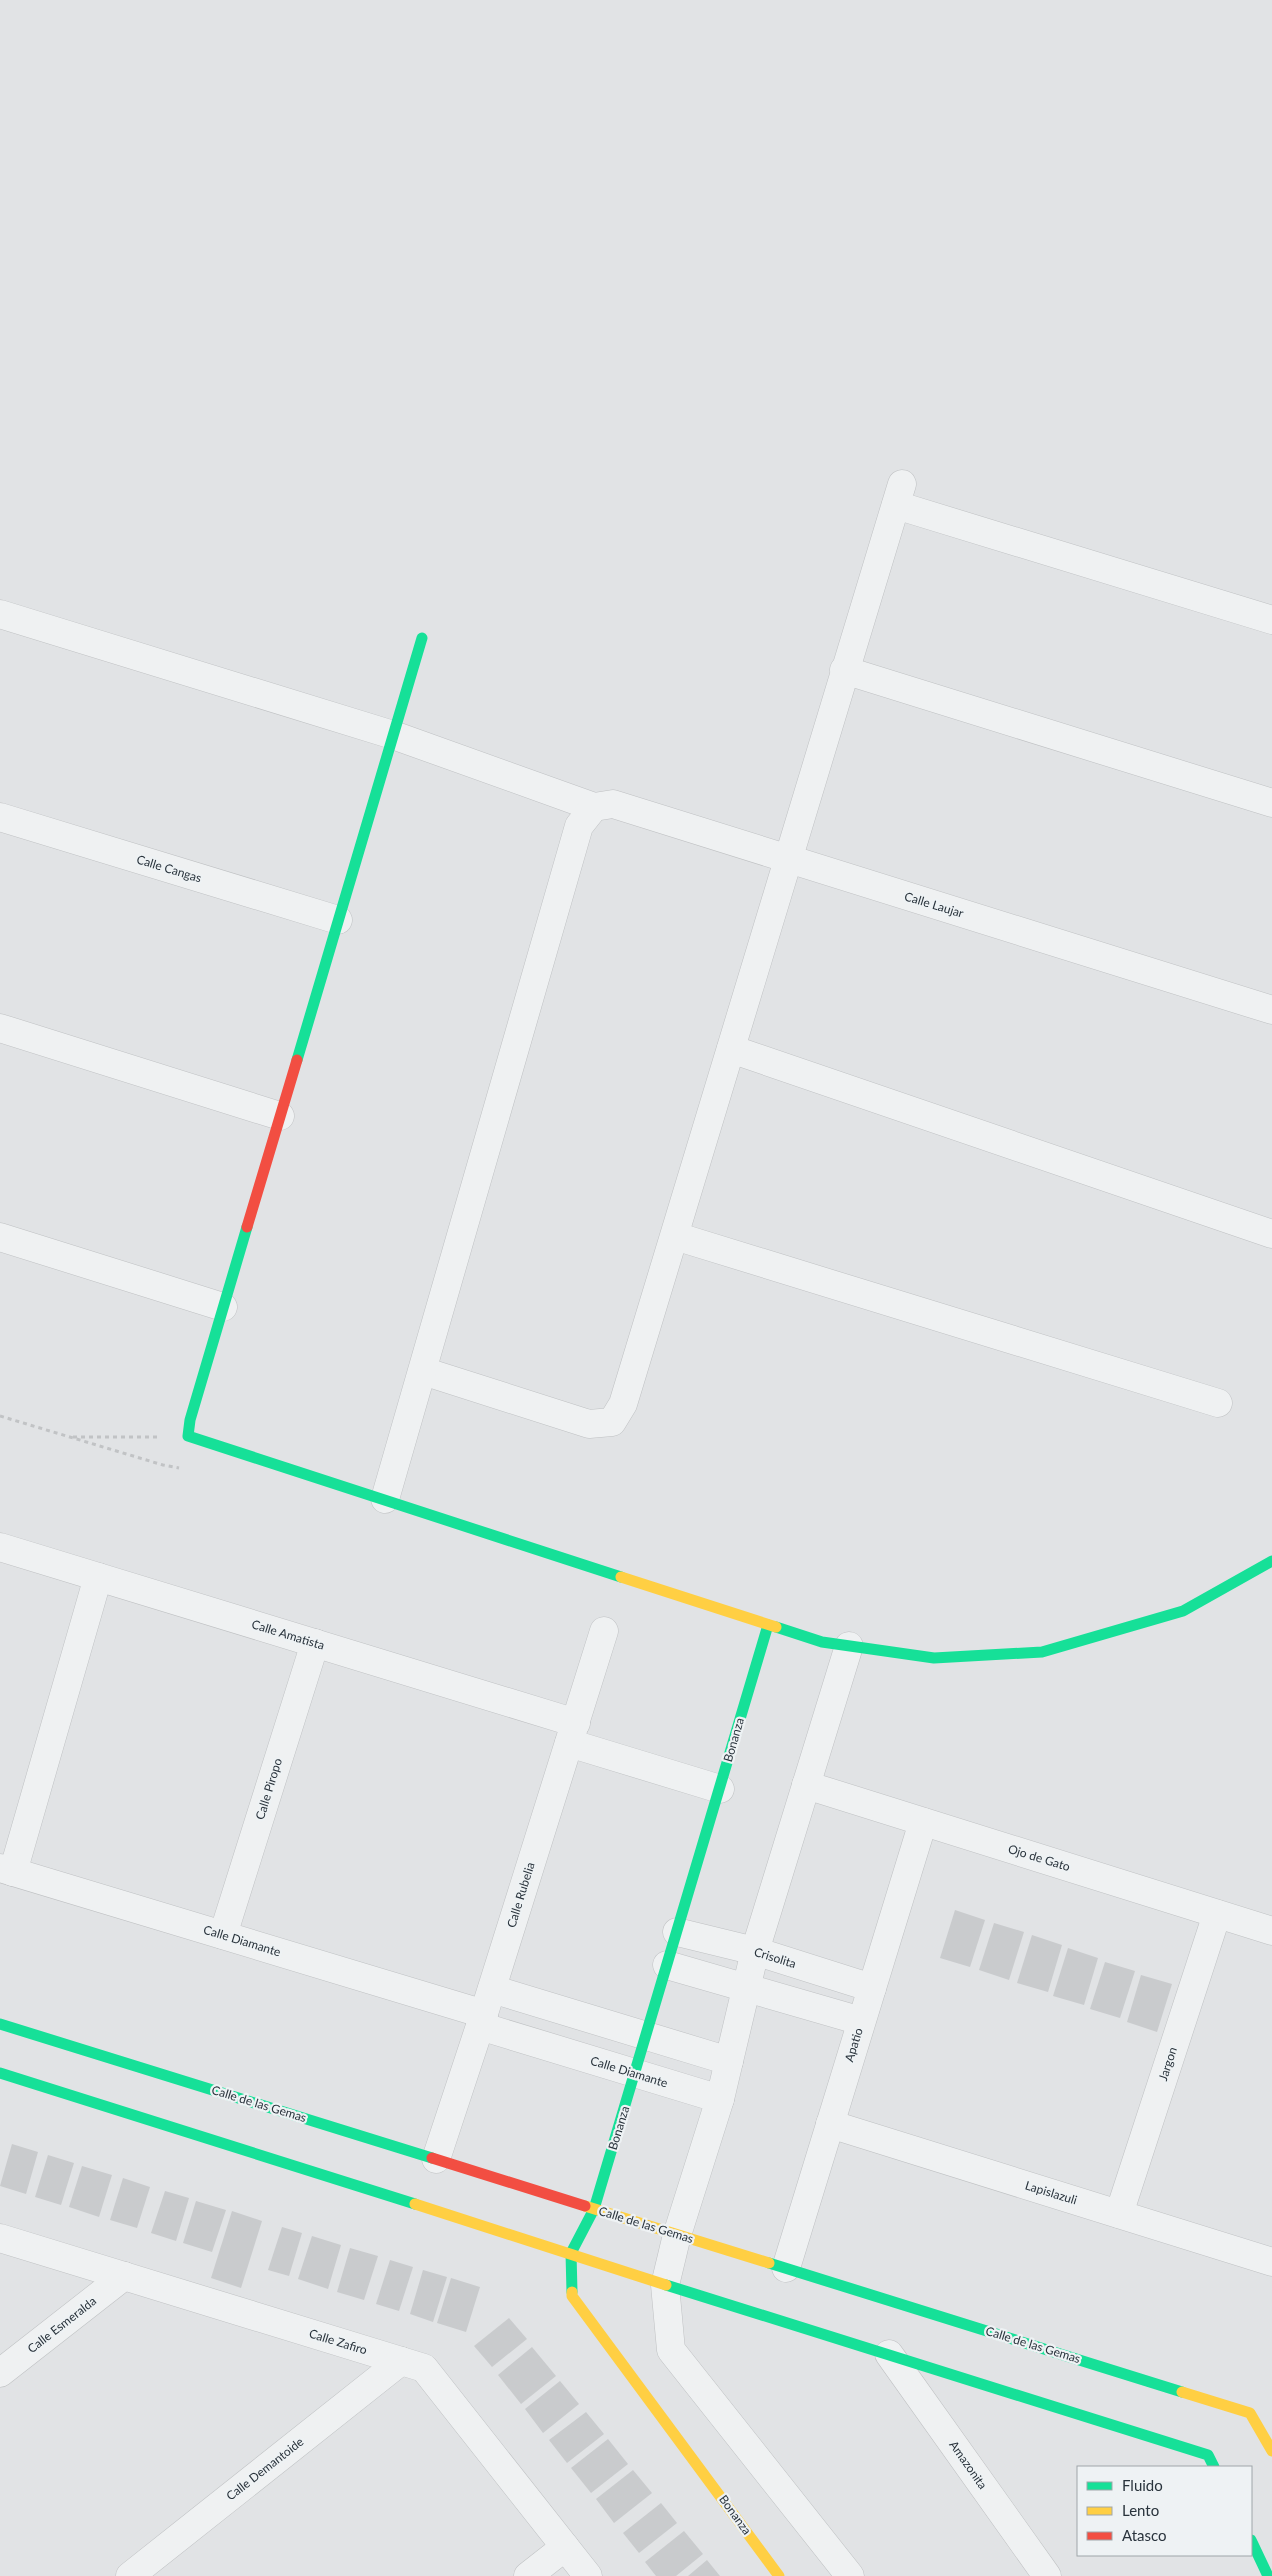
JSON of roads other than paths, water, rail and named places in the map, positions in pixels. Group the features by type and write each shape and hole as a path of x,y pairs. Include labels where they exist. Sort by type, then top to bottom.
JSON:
{"street":[{"path":"423,1371 589,1424 612,1422 622,1404 675,1236 844,670 899,494 1272,620"},
{"path":"0,614 393,735 594,807 579,826 385,1499"},
{"path":"422,638 223,1307 190,1420 188,1436 822,1642 934,1658 1042,1652 1183,1611 1272,1561"},
{"path":"844,670 1272,803"},
{"name":"Calle Laujar","path":"594,807 613,804 1272,1010"},
{"name":"Calle Cangas","path":"0,817 338,920"},
{"path":"0,1028 280,1116"},
{"path":"731,1048 1272,1234"},
{"path":"675,1236 1218,1403"},
{"path":"0,1237 223,1307"},
{"name":"Calle Amatista","path":"0,1547 315,1643 572,1733 720,1789"},
{"path":"6,1870 98,1577"},
{"name":"Bonanza","path":"768,1625 647,2037 594,2209 571,2253 572,2296 779,2576"},
{"name":"Calle Rubelia","path":"436,2159 485,2010 604,1631"},
{"name":"Calle Piropo","path":"223,1935 315,1643"},
{"path":"849,1646 756,1951 720,2100 677,2235 664,2285 671,2350 850,2576"},
{"name":"Ojo de Gato","path":"806,1785 1272,1931"},
{"name":"Apatio","path":"786,2268 923,1822"},
{"name":"Calle Diamante","path":"6,1870 223,1935 485,2010 647,2037 728,2061"},
{"name":"Jargon","path":"1119,2214 1217,1914"},
{"name":"Crisolita","path":"677,1932 756,1951 872,1988"},
{"path":"667,1965 861,2021"},
{"name":"Calle Diamante","path":"485,2010 635,2073 720,2100"},
{"name":"Calle de las Gemas","path":"0,2024 1250,2413 1272,2451"},
{"path":"0,2073 571,2253 664,2285 1208,2455 1214,2466"},
{"name":"Lapislazuli","path":"830,2124 1272,2262"},
{"name":"Calle Zafiro","path":"0,2238 424,2368 588,2576"},
{"name":"Calle Esmeralda","path":"0,2374 124,2276"},
{"name":"Amazonita","path":"889,2354 1047,2576"},
{"name":"Calle Demantoide","path":"130,2576 400,2361"},
{"path":"1252,2542 1268,2576"},
{"path":"528,2576 565,2547"}]}
